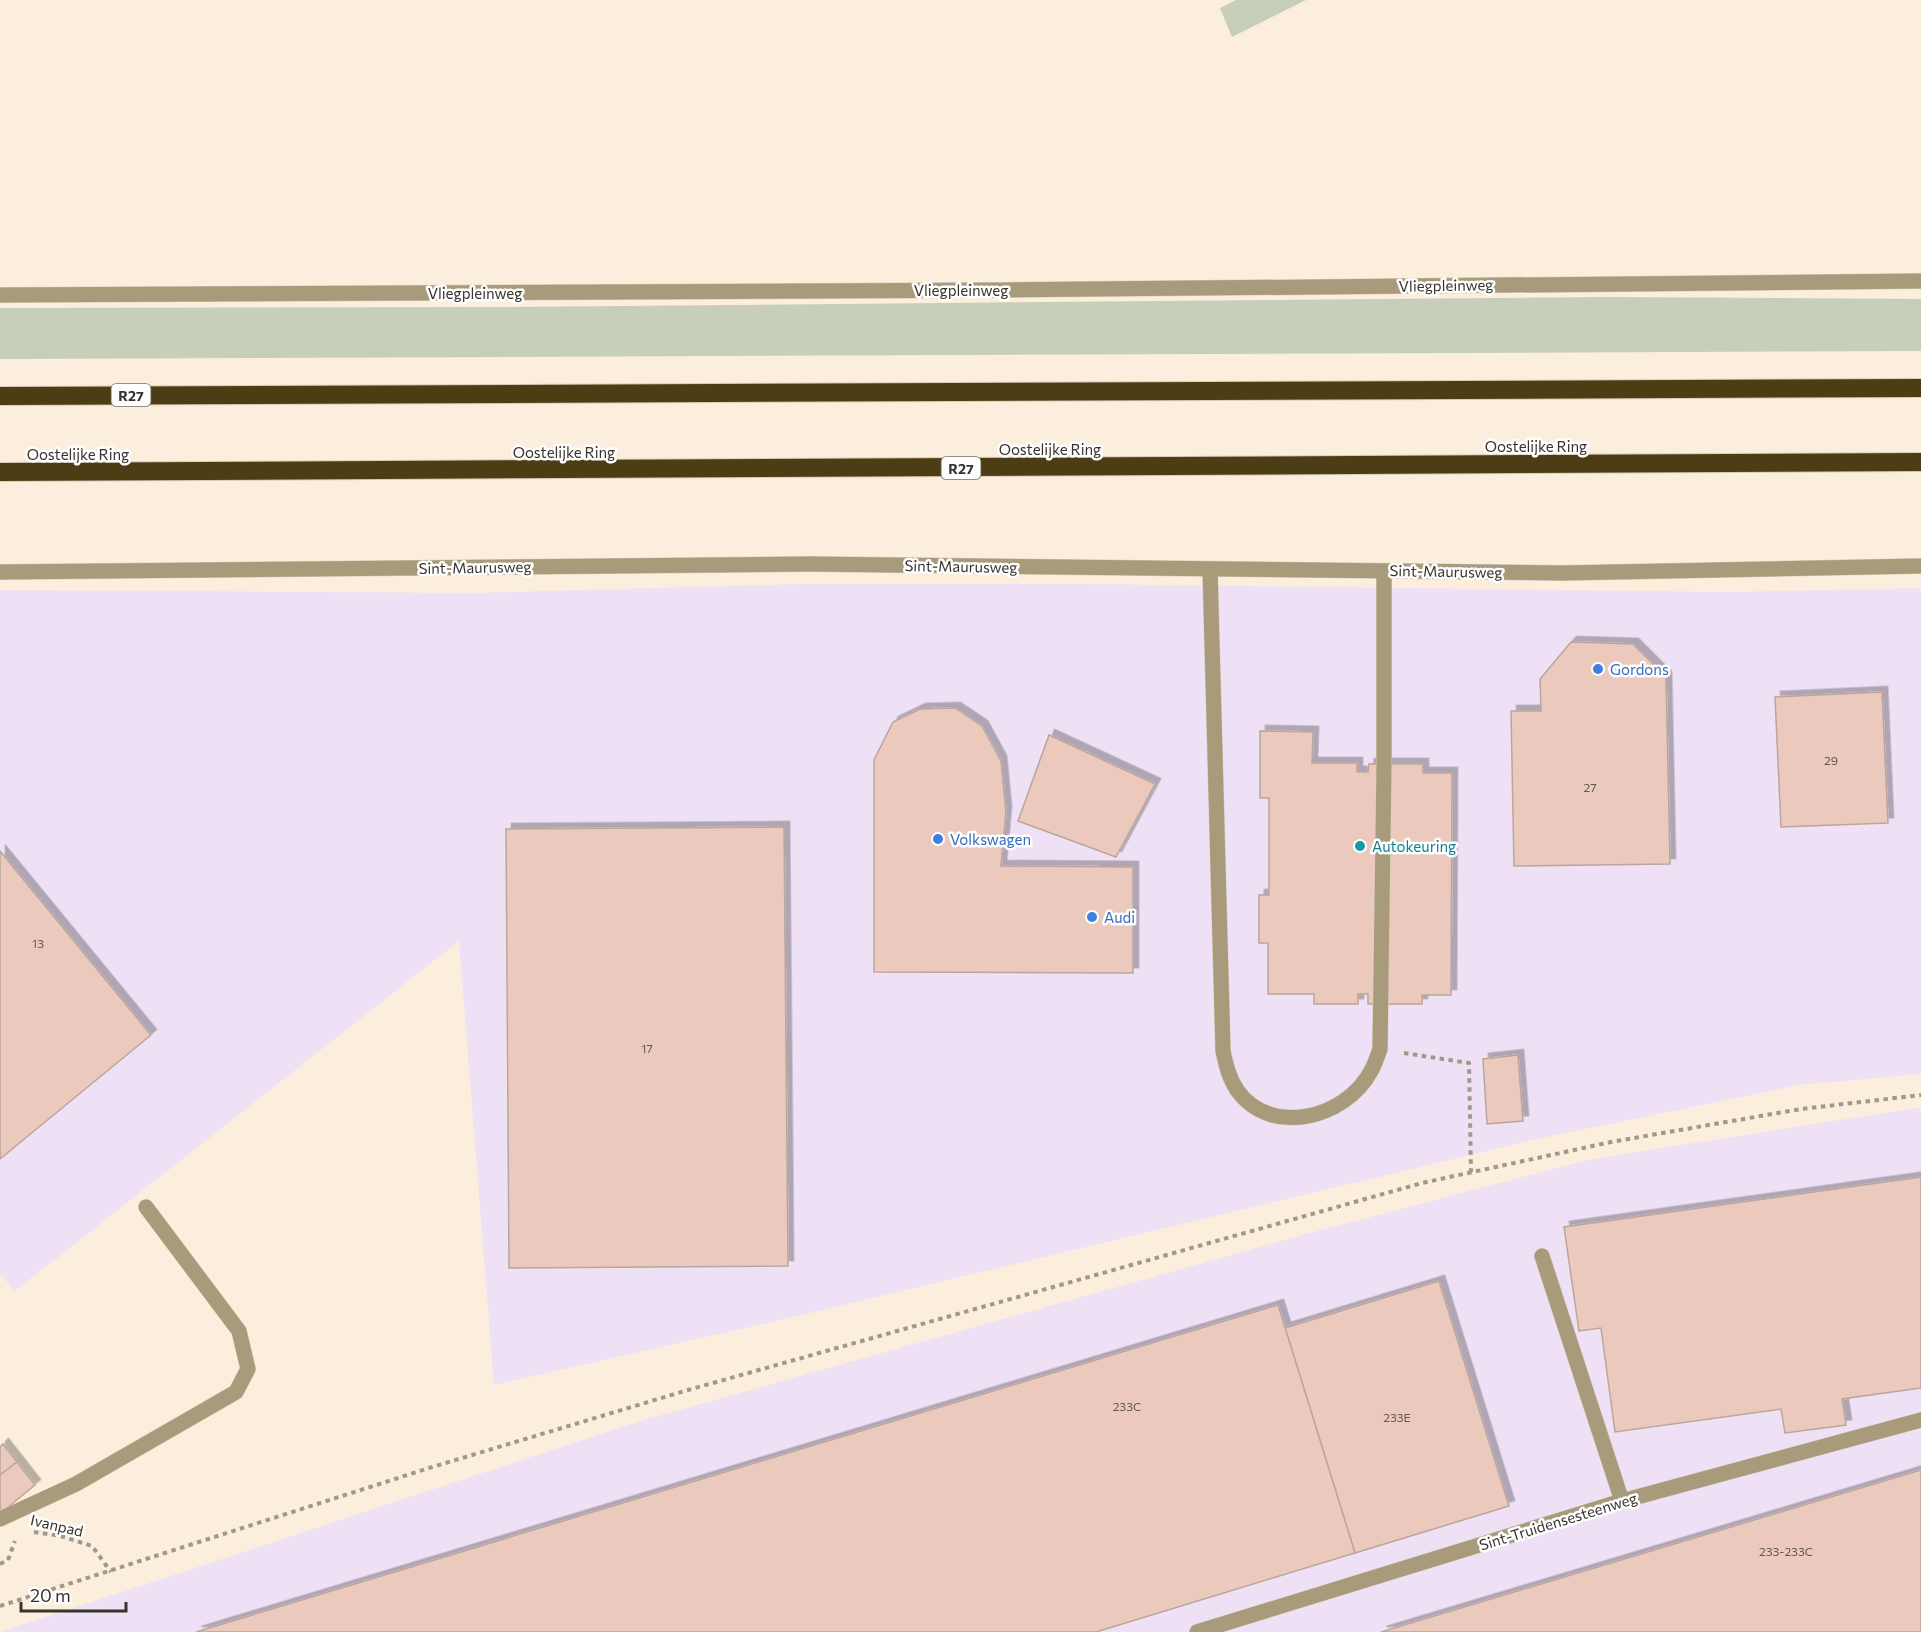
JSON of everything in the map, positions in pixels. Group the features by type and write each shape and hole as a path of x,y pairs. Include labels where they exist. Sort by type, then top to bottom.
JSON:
{"highway":[{"name":"R27","path":"0,396 1921,388"},
{"name":"Oostelijke Ring","path":"0,472 1921,462"}],"street":[{"name":"Vliegpleinweg","path":"0,295 1015,290 1921,280"},
{"name":"Sint-Maurusweg","path":"0,572 810,564 1563,573 1921,566"},
{"path":"1210,569 1223,1051 1228,1072 1237,1090 1249,1103 1270,1116 1286,1119 1305,1117 1334,1106 1348,1097 1371,1072 1380,1050 1384,571"},
{"path":"4,1518 76,1484 236,1392 248,1369 238,1330 146,1207"},
{"path":"1542,1256 1622,1501"},
{"name":"Sint-Truidensesteenweg","path":"1197,1632 1622,1501 1921,1420"}],"path":[{"path":"1380,1050 1469,1063 1471,1172"},
{"path":"0,1606 429,1468 699,1387 1411,1186 1611,1142 1801,1109 1921,1095"},
{"name":"Ivanpad","path":"4,1518 20,1529 61,1536 92,1546 111,1572"},
{"name":"Ivanpad","path":"0,1564 8,1560 20,1529"}],"shaded area":[{"path":"799,584 1087,584 1727,592 1921,588 1921,1074 1799,1085 1537,1139 785,1319 494,1385 459,941 15,1291 0,1274 0,590 473,593"},
{"path":"1921,1107 1921,1632 1,1632 640,1421 1306,1234 1587,1160"}],"green space":[{"path":"1236,0 1306,0 1232,37 1220,8"},
{"path":"1603,297 1921,299 1921,351 0,359 0,308 503,307"}],"building":[{"path":"1571,642 1633,644 1666,677 1670,864 1514,866 1511,711 1541,711 1540,679"},
{"path":"1882,692 1888,823 1781,827 1775,697"},
{"name":"Volkswagen","path":"955,708 982,726 1001,761 1006,812 1001,866 1133,867 1133,973 874,972 874,760 893,722 920,709"},
{"name":"Autokeuring","path":"1260,731 1313,732 1312,763 1357,763 1357,772 1368,772 1369,764 1423,764 1423,773 1452,773 1451,995 1422,995 1422,1004 1368,1004 1368,994 1358,994 1358,1004 1314,1004 1314,994 1268,994 1268,943 1259,943 1259,895 1269,895 1269,798 1260,798"},
{"path":"1049,735 1155,784 1116,857 1018,821"},
{"path":"784,827 788,1266 509,1268 506,829"},
{"path":"0,851 151,1035 0,1159"},
{"path":"1518,1055 1523,1121 1487,1124 1483,1059"},
{"path":"1921,1177 1921,1388 1842,1399 1846,1425 1785,1433 1781,1409 1615,1432 1601,1328 1579,1331 1564,1227"},
{"path":"1439,1281 1509,1506 1355,1553 1285,1328"},
{"path":"1278,1305 1355,1553 1096,1632 196,1632"},
{"path":"3,1444 17,1462 0,1475 0,1447"},
{"path":"17,1462 35,1485 2,1512 0,1510 0,1475"},
{"path":"1921,1470 1921,1632 1381,1632"}],"place":[{"name":"Gordons","path":"1598,669"},
{"name":"Volkswagen","path":"938,839"},
{"name":"Autokeuring","path":"1360,846"},
{"name":"Audi","path":"1092,917"}]}
